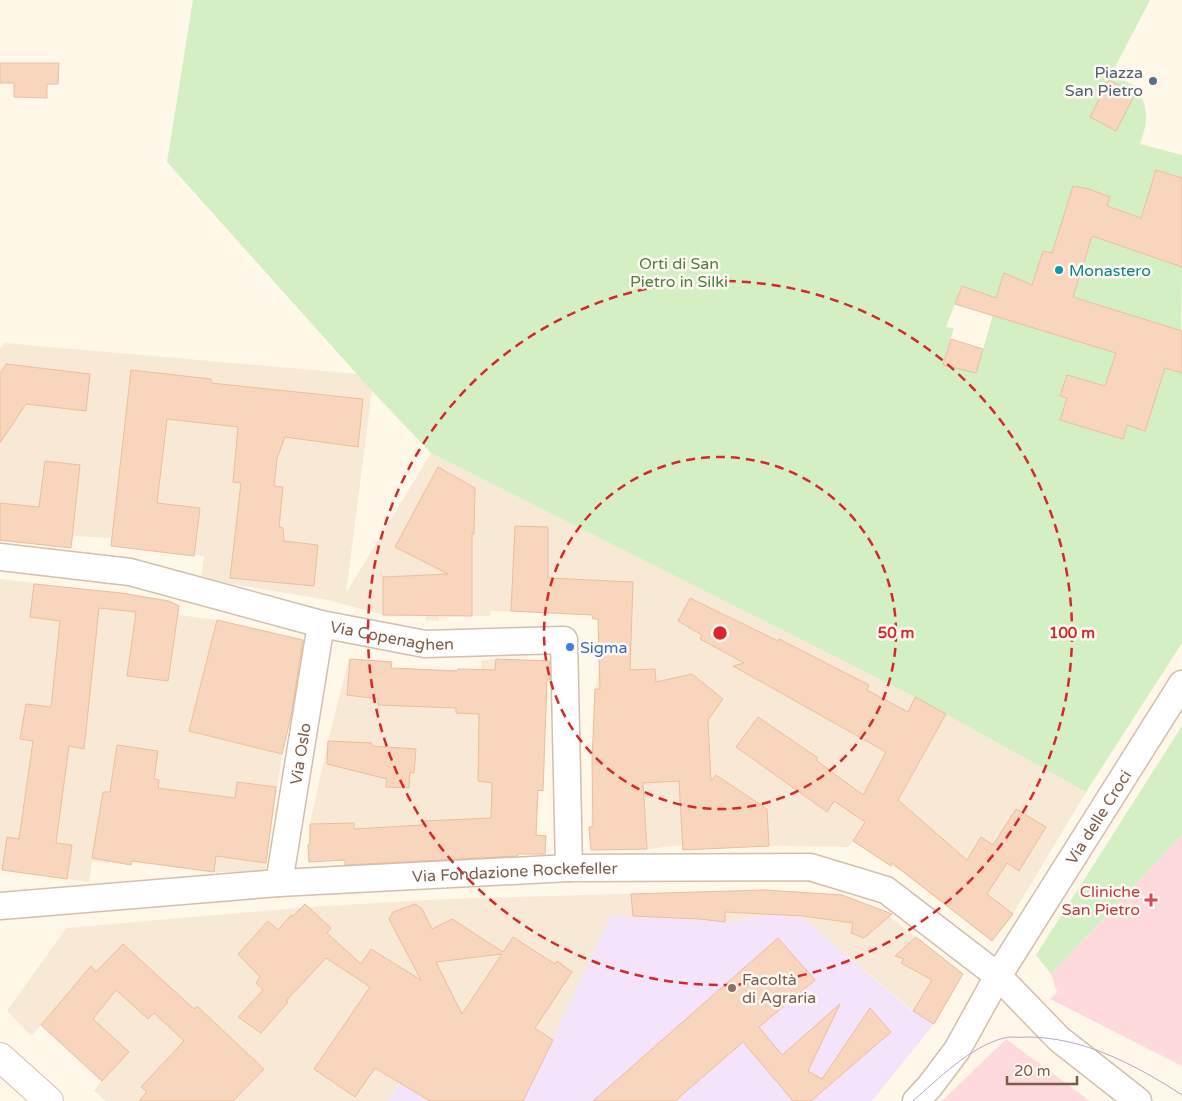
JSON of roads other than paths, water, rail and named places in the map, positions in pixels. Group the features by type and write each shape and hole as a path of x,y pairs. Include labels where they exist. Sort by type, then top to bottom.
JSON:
{"street":[{"name":"Via Copenaghen","path":"0,558 130,572 321,624 425,644 564,640 569,868"},
{"name":"Via Oslo","path":"280,883 321,624"},
{"name":"Via delle Croci","path":"916,1101 930,1086 956,1050 998,976 1182,684"},
{"name":"Via Fondazione Rockefeller","path":"0,906 280,883 569,868 810,867 886,890 998,976 1059,1039 1138,1101"},
{"path":"0,1056 49,1101"}],"tram line":[{"path":"913,1101 944,1074 979,1048 992,1042 1012,1037 1048,1038 1089,1047 1128,1063 1182,1095"}],"place":[{"name":"Piazza San Pietro","path":"1153,81"},
{"name":"Monastero","path":"1059,270"},
{"name":"Sigma","path":"570,647"},
{"name":"Cliniche San Pietro","path":"1151,900"},
{"name":"Facoltà di Agraria","path":"732,988"}],"park label":[{"name":"Orti di San Pietro in Silki","path":"679,272"}]}
